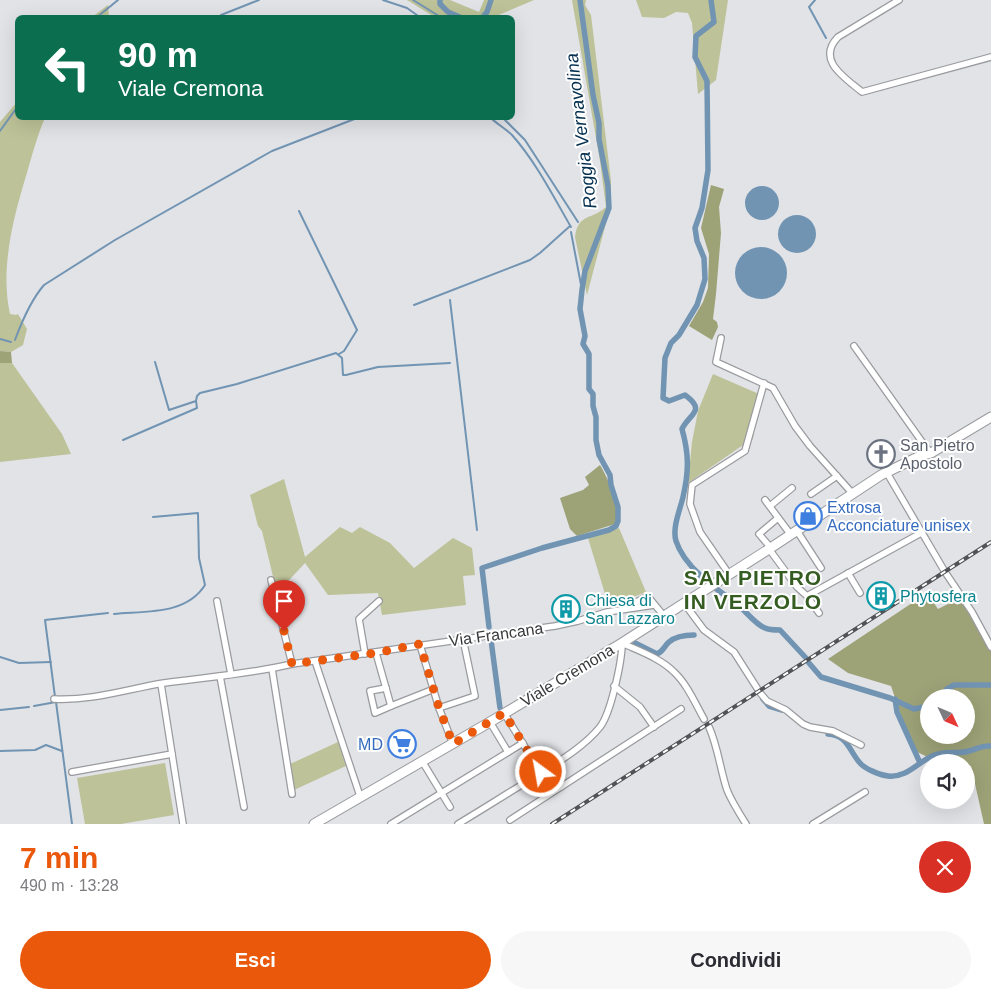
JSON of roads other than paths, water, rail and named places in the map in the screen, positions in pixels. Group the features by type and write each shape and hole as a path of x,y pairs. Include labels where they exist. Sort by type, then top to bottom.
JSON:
{"main road":[{"name":"Viale Cremona","path":"314,824 622,643 887,473 932,452 991,417"}],"street":[{"path":"899,0 838,37 831,44 829,51 830,59 837,70 862,92 991,56"},
{"path":"721,338 716,362 774,388 795,426 853,494"},
{"path":"854,346 925,446 932,452"},
{"path":"729,574 700,532 690,504 692,485 745,451 764,384"},
{"path":"887,473 921,533 972,612 991,647"},
{"path":"811,494 837,476"},
{"path":"770,506 792,488"},
{"path":"765,500 821,568"},
{"path":"778,518 759,534 797,587 807,596 819,613"},
{"path":"807,596 921,533"},
{"path":"848,573 860,593"},
{"path":"272,580 292,664"},
{"name":"Via Francana","path":"625,608 639,600 650,598 664,616"},
{"path":"217,601 231,674"},
{"path":"365,654 359,619 379,601"},
{"path":"684,603 704,630 734,652 757,688"},
{"name":"Via Francana","path":"54,699 71,700 161,684 272,669 292,664 376,653 420,644 562,624 625,608 654,605"},
{"path":"439,708 476,696 463,639"},
{"path":"458,824 550,767 587,740 601,726 606,717 614,686 622,654 622,643 662,662 675,672 704,718"},
{"path":"420,644 439,708 453,744"},
{"path":"376,653 391,706"},
{"path":"315,661 360,796"},
{"path":"272,669 292,794"},
{"path":"220,676 244,807"},
{"path":"161,684 183,824"},
{"path":"614,686 640,707 654,727"},
{"path":"386,688 370,691 375,713 434,689"},
{"path":"761,694 767,701 786,710 803,724 833,731 861,746"},
{"path":"510,820 681,709"},
{"path":"504,713 541,772"},
{"path":"490,722 508,752"},
{"path":"709,727 716,743 727,789 734,806 746,824"},
{"path":"391,824 523,743"},
{"path":"72,772 172,754"},
{"path":"422,761 450,807"},
{"path":"550,767 560,788"},
{"path":"813,824 866,792"}],"water":[{"path":"762,186 769,187 774,191 778,196 778,210 774,215 769,219 762,220 755,219 750,215 746,210 745,203 746,196 750,191 755,187"},
{"path":"797,215 811,220 816,234 811,248 797,253 783,248 778,234 783,220"},
{"path":"756,247 766,247 780,254 787,268 787,278 780,292 766,299 756,299 746,295 739,288 735,278 735,268 739,258 746,251"}],"waterway":[{"path":"100,15 118,0"},
{"path":"221,15 259,0"},
{"path":"383,0 407,8 417,15"},
{"path":"413,0 437,15"},
{"path":"440,0 440,4 448,12 455,15"},
{"path":"484,15 491,0"},
{"name":"Roggia Vernavolina","path":"489,627 482,568 542,548 609,530 616,526 618,521 618,507 610,475 599,455 596,440 593,394 589,389 589,354 583,344 585,336 580,309 585,271 609,208 608,186 599,139 599,123 593,95 580,0"},
{"path":"711,0 714,22 696,36 695,57 707,81 708,170 702,208 695,228 697,241 704,258 705,279 697,305 679,335 671,343 665,358 663,398 669,401 685,395 695,405 696,409 682,429 687,455 687,471 675,536 685,559 700,575 761,626 780,630 806,658"},
{"path":"815,0 809,7 826,38"},
{"path":"0,131 15,110"},
{"path":"15,340 27,311 44,285 115,240 272,151 352,120"},
{"path":"493,120 512,135 529,156 571,227"},
{"path":"505,120 525,140 578,222"},
{"path":"299,211 357,330 344,351 339,354"},
{"path":"414,305 530,260 570,226"},
{"path":"571,232 582,290"},
{"path":"450,300 477,530"},
{"path":"0,339 11,342"},
{"path":"155,362 169,410 196,401 200,393 237,384 336,353 342,358 343,375 378,367 450,363"},
{"path":"123,440 197,408 196,401"},
{"path":"114,614 164,610 176,607 197,595 205,585 199,558 198,513 153,517"},
{"path":"55,697 45,620 108,613"},
{"name":"Roggia Vernavolina","path":"635,643 657,654 675,638 694,635"},
{"name":"Roggia Vernavolina","path":"491,640 500,708"},
{"path":"0,657 19,663 51,662"},
{"path":"809,663 821,677 890,698 914,709 920,708"},
{"path":"947,689 954,685 991,685"},
{"name":"Roggia Vernavolina","path":"763,699 769,706 782,710"},
{"path":"895,699 897,712 920,763"},
{"path":"34,706 56,702 72,824"},
{"path":"0,710 29,707"},
{"name":"Roggia Vernavolina","path":"828,734 835,735 844,740 856,758 865,767 888,776 900,775 937,754 964,752 991,746"},
{"path":"0,751 35,750 46,745 62,751"}],"railway":[{"path":"552,824 991,542"}],"place":[{"name":"San Pietro Apostolo","path":"881,454"},
{"name":"Extrosa Acconciature unisex","path":"808,516"},
{"name":"Phytosfera","path":"881,596"},
{"name":"Chiesa di San Lazzaro","path":"566,609"},
{"name":"MD","path":"402,744"}],"district":[{"name":"SAN PIETRO IN VERZOLO","path":"753,590"}]}
